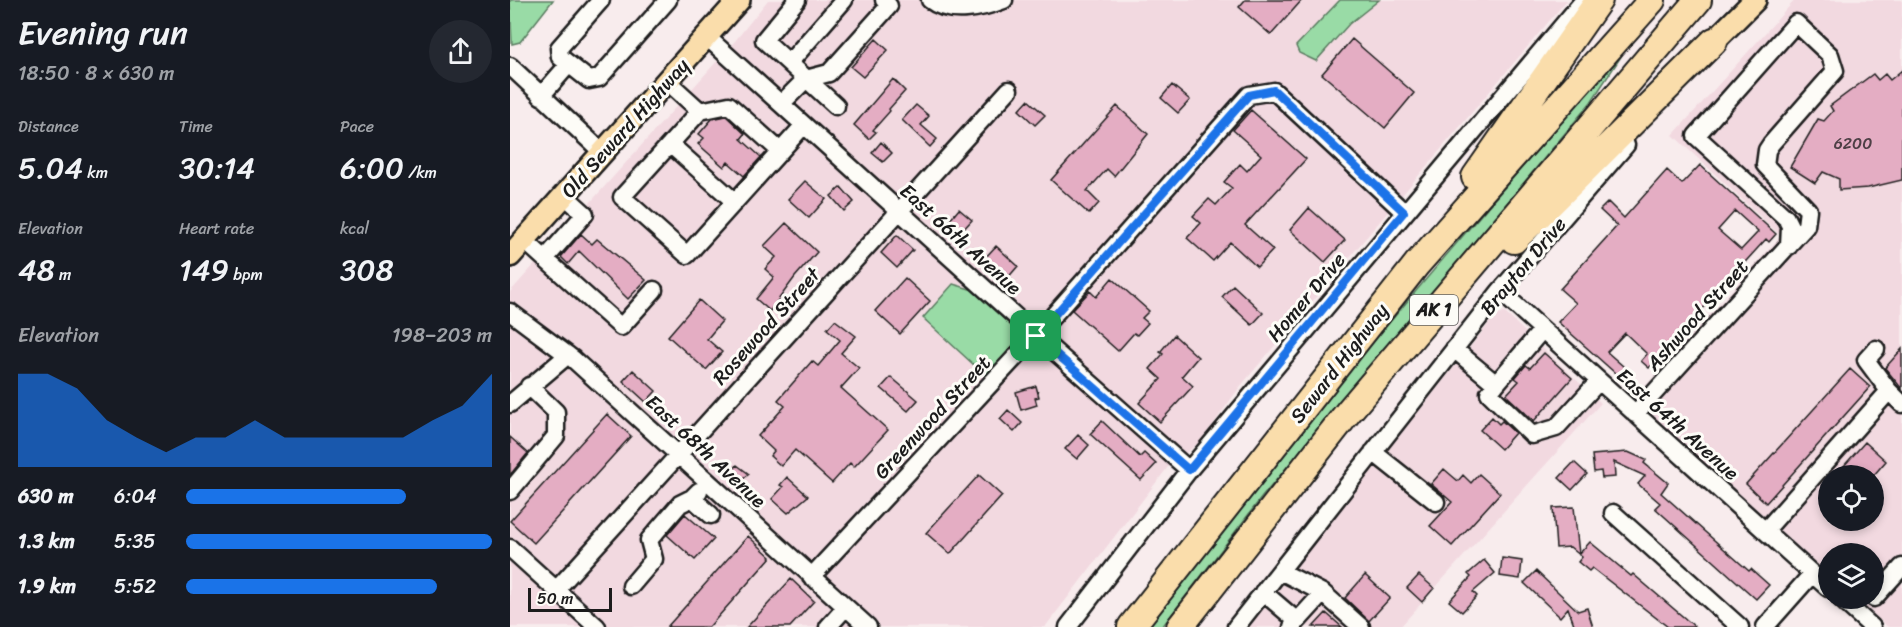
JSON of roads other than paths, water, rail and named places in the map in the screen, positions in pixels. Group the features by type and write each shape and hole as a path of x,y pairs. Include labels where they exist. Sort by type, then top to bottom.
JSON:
{"highway":[{"path":"1417,264 1537,86 1599,0"},
{"name":"Seward Highway","path":"1131,627 1417,264 1652,0"},
{"name":"Seward Highway","path":"1180,627 1349,411 1698,0"},
{"path":"1349,411 1571,180 1714,41"}],"main road":[{"name":"Old Seward Highway","path":"517,248 740,0"},
{"name":"Brayton Drive","path":"1714,41 1755,0"}],"street":[{"path":"601,0 559,48 560,57 589,80 599,78 668,0"},
{"path":"797,0 764,40 836,106"},
{"path":"789,63 844,0"},
{"path":"781,104 806,79 830,73 889,6 884,0"},
{"path":"930,0 935,4 953,8 982,8 1004,0"},
{"name":"Homer Drive","path":"1068,627 1189,470 1584,0"},
{"name":"Ashwood Street","path":"1635,414 1789,246 1806,226 1808,210 1768,171 1765,157 1771,144 1833,75 1836,66 1830,55 1796,23 1696,136 1786,218 1790,226 1789,246"},
{"name":"East 66th Avenue","path":"707,37 1036,336 1189,470"},
{"name":"Brayton Drive","path":"1236,627 1500,291 1714,41"},
{"path":"542,96 569,64"},
{"path":"510,66 602,152"},
{"path":"667,81 700,111"},
{"name":"Rosewood Street","path":"556,590 1009,90"},
{"name":"Greenwood Street","path":"812,578 1036,336 1249,95 1274,90 1404,212"},
{"path":"780,151 729,105 700,111 622,197 687,255 804,125"},
{"path":"670,144 735,202"},
{"path":"545,258 585,214 564,195"},
{"path":"517,248 545,258 621,327 654,290"},
{"name":"East 64th Avenue","path":"1500,291 1818,579"},
{"name":"East 68th Avenue","path":"510,312 568,355 868,627"},
{"path":"1542,330 1489,393 1532,435 1556,428 1599,381"},
{"path":"1454,349 1496,384"},
{"path":"1876,349 1866,360 1889,391 1902,404"},
{"path":"510,404 568,355"},
{"path":"510,491 556,436 556,412 529,386"},
{"path":"1765,531 1889,391"},
{"path":"1373,452 1436,502"},
{"path":"631,586 654,560 650,540 680,504 692,498 708,482"},
{"path":"692,498 711,515"},
{"path":"1613,513 1740,627"},
{"path":"510,548 597,627"},
{"path":"1884,586 1902,567"},
{"path":"1280,571 1323,592 1361,627"},
{"path":"1765,627 1812,574"},
{"path":"1263,592 1295,624 1323,592"},
{"path":"828,627 846,608"},
{"path":"1852,609 1872,627"},
{"path":"1858,615 1863,609"}]}
